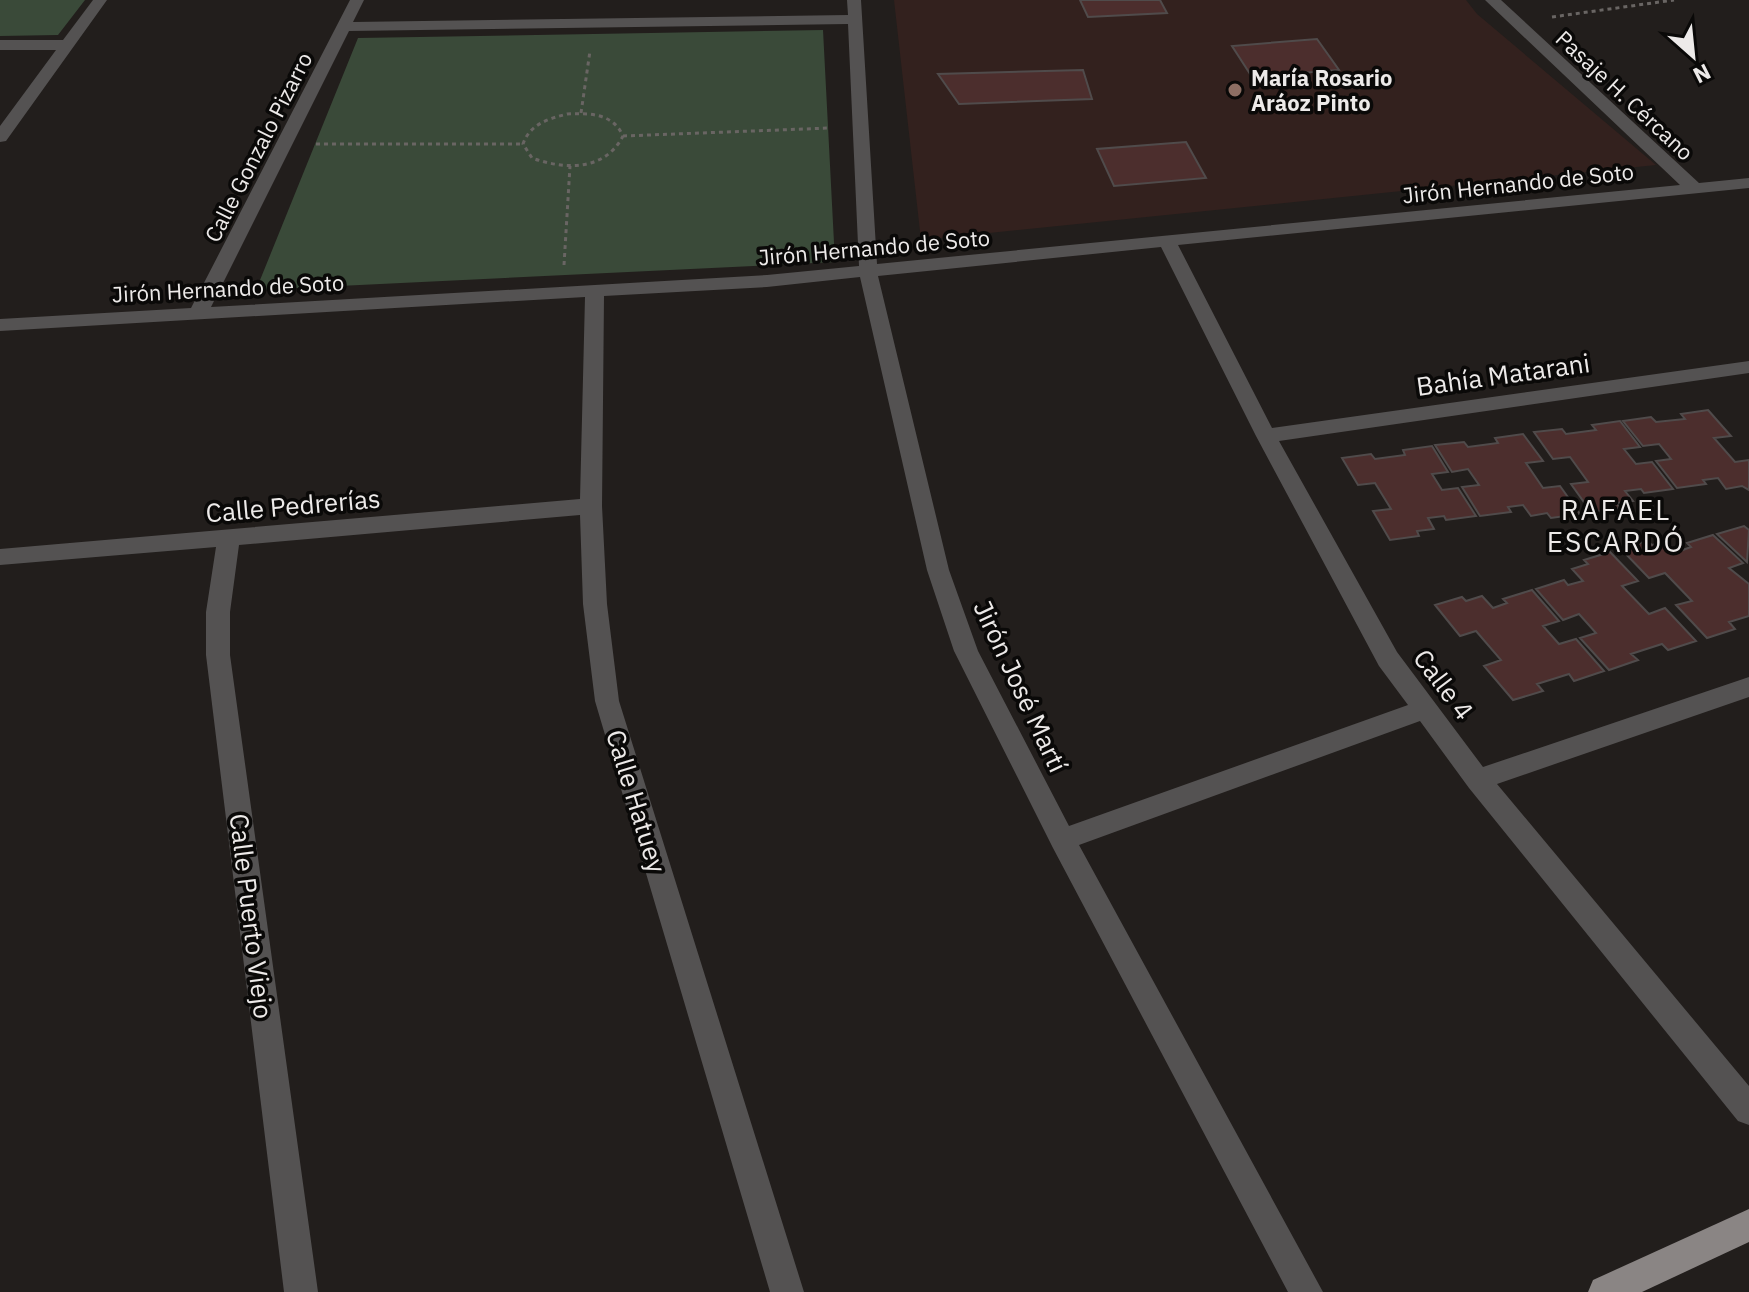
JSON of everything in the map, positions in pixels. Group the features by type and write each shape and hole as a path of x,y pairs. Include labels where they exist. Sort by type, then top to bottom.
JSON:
{"main road":[{"path":"1605,1292 1749,1225"}],"street":[{"path":"0,137 100,0"},
{"name":"Calle Gonzalo Pizarro","path":"198,314 357,0"},
{"name":"Pasaje H. Cércano","path":"1492,0 1694,188"},
{"path":"343,27 854,9"},
{"name":"Jirón José Martí","path":"854,9 863,127 868,272 938,570 966,651 1062,840 1306,1292"},
{"path":"0,45 66,45"},
{"name":"Jirón Hernando de Soto","path":"0,325 595,293 868,272 1749,183"},
{"name":"Calle 4","path":"1168,243 1266,436 1388,659 1478,780 1749,1110"},
{"name":"Calle Hatuey","path":"595,293 591,506 595,604 607,701 787,1292"},
{"name":"Bahía Matarani","path":"1266,436 1749,367"},
{"name":"Calle Pedrerías","path":"0,557 228,540 591,506"},
{"name":"Calle Puerto Viejo","path":"228,540 218,612 218,655 301,1292"},
{"path":"1478,780 1749,687"},
{"path":"1062,840 1425,709"}],"path":[{"path":"1514,22 1674,0"},
{"path":"581,113 594,17"},
{"path":"581,113 595,114 616,122 623,136 621,145 601,160 570,166 542,163 532,158 523,144 525,136 541,122 581,113"},
{"path":"623,136 863,127"},
{"path":"284,144 523,144"},
{"path":"562,293 570,166"}],"shaded area":[{"name":"María Rosario Aráoz Pinto","path":"894,0 1466,0 1477,14 1656,165 921,240"}],"green space":[{"path":"0,0 85,0 58,35 0,36"},
{"path":"823,30 835,262 256,290 358,38"}],"building":[{"path":"1080,0 1160,0 1167,13 1088,17"},
{"path":"1317,39 1339,70 1252,77 1232,46"},
{"path":"1083,70 1092,99 959,104 938,74"},
{"path":"1186,142 1206,178 1114,186 1097,149"},
{"path":"1708,410 1731,436 1714,438 1735,462 1749,460 1749,490 1742,486 1726,489 1718,478 1703,480 1706,484 1677,488 1656,461 1671,459 1659,444 1643,446 1623,421 1651,417 1656,422 1685,419 1681,414"},
{"path":"1620,421 1640,447 1624,449 1636,464 1652,462 1673,489 1644,493 1641,489 1625,491 1633,501 1616,503 1620,508 1591,512 1571,484 1588,482 1570,457 1553,459 1534,432 1562,429 1566,434 1596,430 1592,425"},
{"path":"1523,434 1543,461 1526,463 1543,488 1560,486 1580,514 1551,518 1547,513 1531,516 1523,505 1508,507 1511,512 1480,516 1462,487 1479,485 1468,469 1452,472 1435,445 1464,442 1468,447 1498,443 1495,438"},
{"path":"1432,446 1448,472 1432,474 1442,490 1458,488 1476,516 1446,520 1444,516 1428,518 1434,529 1417,531 1419,536 1390,540 1373,511 1391,509 1375,483 1358,485 1342,458 1371,454 1375,459 1405,455 1403,450"},
{"path":"1744,526 1749,530 1747,562 1717,534"},
{"path":"1713,535 1743,563 1729,568 1749,584 1749,616 1729,622 1735,629 1707,638 1676,605 1692,601 1665,573 1649,578 1621,549 1647,541 1652,545 1666,541 1677,552 1691,547 1687,543"},
{"path":"1610,552 1638,581 1622,586 1649,614 1665,608 1696,641 1668,650 1662,644 1631,654 1638,660 1609,670 1580,638 1596,633 1579,614 1563,620 1536,589 1564,580 1568,585 1583,581 1572,569 1588,564 1584,560"},
{"path":"1532,590 1559,621 1543,626 1559,644 1576,639 1604,671 1574,681 1569,674 1537,684 1543,691 1513,700 1484,666 1501,660 1476,631 1460,636 1435,605 1462,597 1466,601 1482,596 1493,608 1507,603 1503,599"}],"place":[{"name":"María Rosario Aráoz Pinto","path":"1235,90"}],"district":[{"name":"RAFAEL ESCARDÓ","path":"1616,525"}]}
